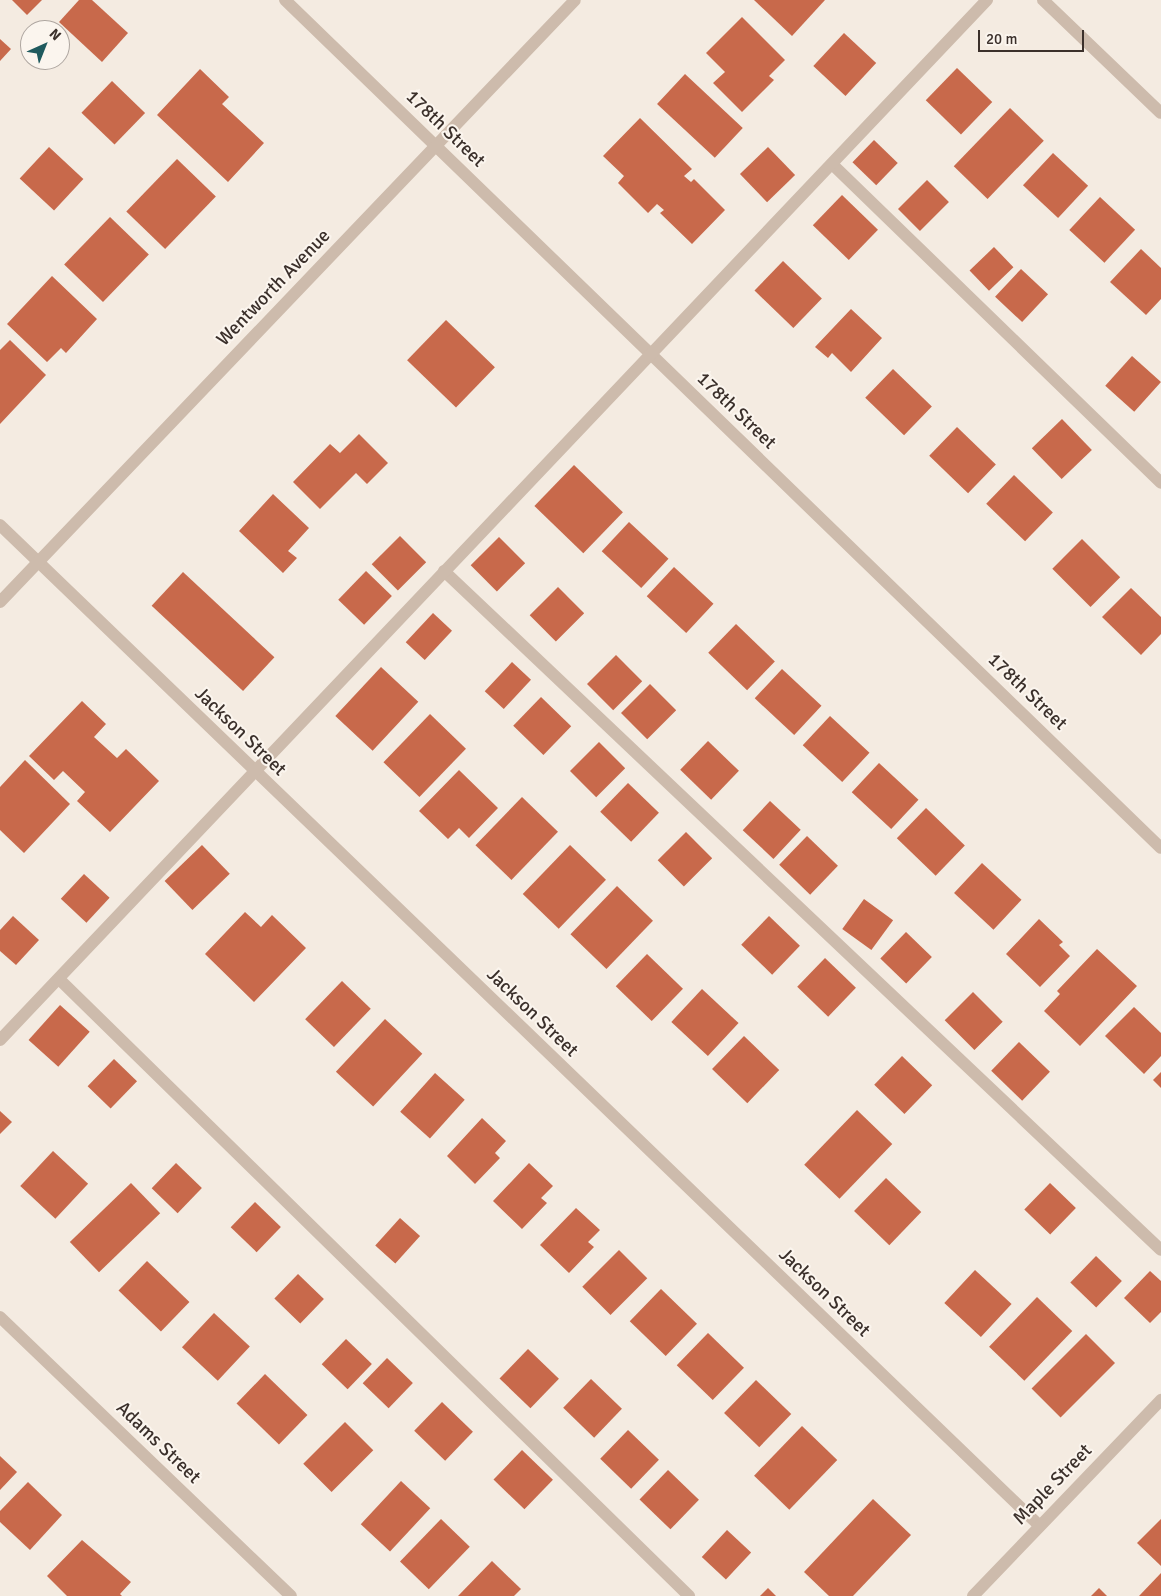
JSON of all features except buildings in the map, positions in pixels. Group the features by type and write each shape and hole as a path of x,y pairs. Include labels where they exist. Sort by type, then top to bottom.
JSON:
{"street":[{"name":"178th Street","path":"285,0 1161,848"},
{"name":"Wentworth Avenue","path":"0,602 575,0"},
{"path":"0,1040 255,774 444,571 987,0"},
{"path":"1043,0 1161,113"},
{"path":"832,164 1161,483"},
{"name":"Jackson Street","path":"0,525 255,774 1040,1526"},
{"path":"444,571 1161,1250"},
{"path":"59,979 689,1596"},
{"name":"Adams Street","path":"0,1317 290,1596"},
{"name":"Maple Street","path":"972,1596 1161,1400"}]}
